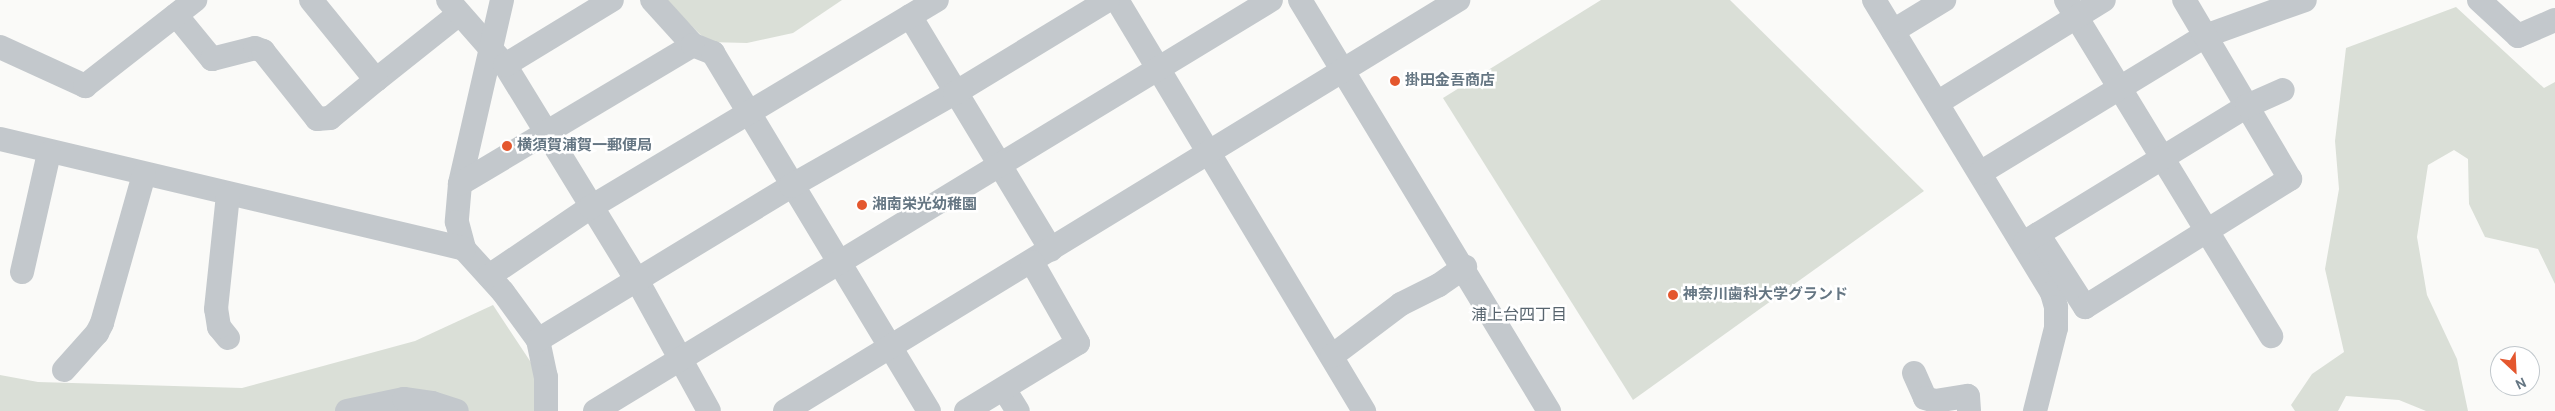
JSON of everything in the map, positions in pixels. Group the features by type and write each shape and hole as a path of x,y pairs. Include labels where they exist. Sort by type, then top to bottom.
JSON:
{"street":[{"path":"0,47 85,86 195,0"},
{"path":"311,0 376,80"},
{"path":"502,0 497,57 460,184 457,222 464,250 489,276 538,340 546,378 546,411"},
{"path":"497,57 612,0"},
{"path":"652,0 693,45 713,54 750,112 791,186 929,411"},
{"path":"489,276 591,207 937,0"},
{"path":"538,340 791,186 955,93 1108,0"},
{"path":"1117,0 1211,153 1364,411"},
{"path":"595,411 1271,0"},
{"path":"1300,0 1465,267 1550,411"},
{"path":"1874,0 1980,173 2084,307 2290,179 2184,0"},
{"path":"1893,31 1944,0"},
{"path":"1937,103 2071,8 2104,0"},
{"path":"1980,173 2205,36 2305,0"},
{"path":"2479,0 2518,36 2555,20"},
{"path":"798,408 890,347 1211,153 1344,71 1452,1"},
{"path":"176,15 212,59 255,48 263,51 318,119 330,118 376,80 453,7 497,57 546,132 637,280 709,411"},
{"path":"2071,8 2271,336"},
{"path":"910,16 1000,165 1042,256 1078,343 966,411"},
{"path":"460,184 693,45"},
{"path":"2030,238 2247,106 2282,90"},
{"path":"0,139 49,153 464,250"},
{"path":"22,272 49,153"},
{"path":"64,370 97,333 102,323 144,175"},
{"path":"228,195 216,309 219,327 228,338"},
{"path":"2030,238 2052,292 2056,307 2056,328 2035,411"},
{"path":"1332,356 1401,304 1439,285 1465,267"},
{"path":"1914,373 1925,398 1935,401 1968,396 1969,411"},
{"path":"1004,389 1018,411"},
{"path":"347,411 404,399 432,403 457,411"}],"shaded area":[{"path":"665,0 842,0 793,33 747,43 708,42"},
{"name":"神奈川歯科大学グランド","path":"1601,0 1730,0 1924,191 1633,400 1443,98"},
{"path":"2456,7 2544,88 2555,82 2555,284 2538,249 2485,237 2469,204 2468,159 2454,150 2428,165 2417,237 2427,295 2457,359 2468,411 2426,411 2399,400 2346,396 2338,411 2295,411 2291,405 2312,374 2344,352 2325,269 2339,189 2335,141 2346,48"},
{"path":"493,305 532,364 540,411 0,411 0,375 38,382 242,388 415,341"}],"place":[{"name":"掛田金吾商店","path":"1395,81"},
{"name":"横須賀浦賀一郵便局","path":"507,146"},
{"name":"湘南栄光幼稚園","path":"862,205"},
{"name":"神奈川歯科大学グランド","path":"1673,295"}],"district":[{"name":"浦上台四丁目","path":"1519,315"}]}
